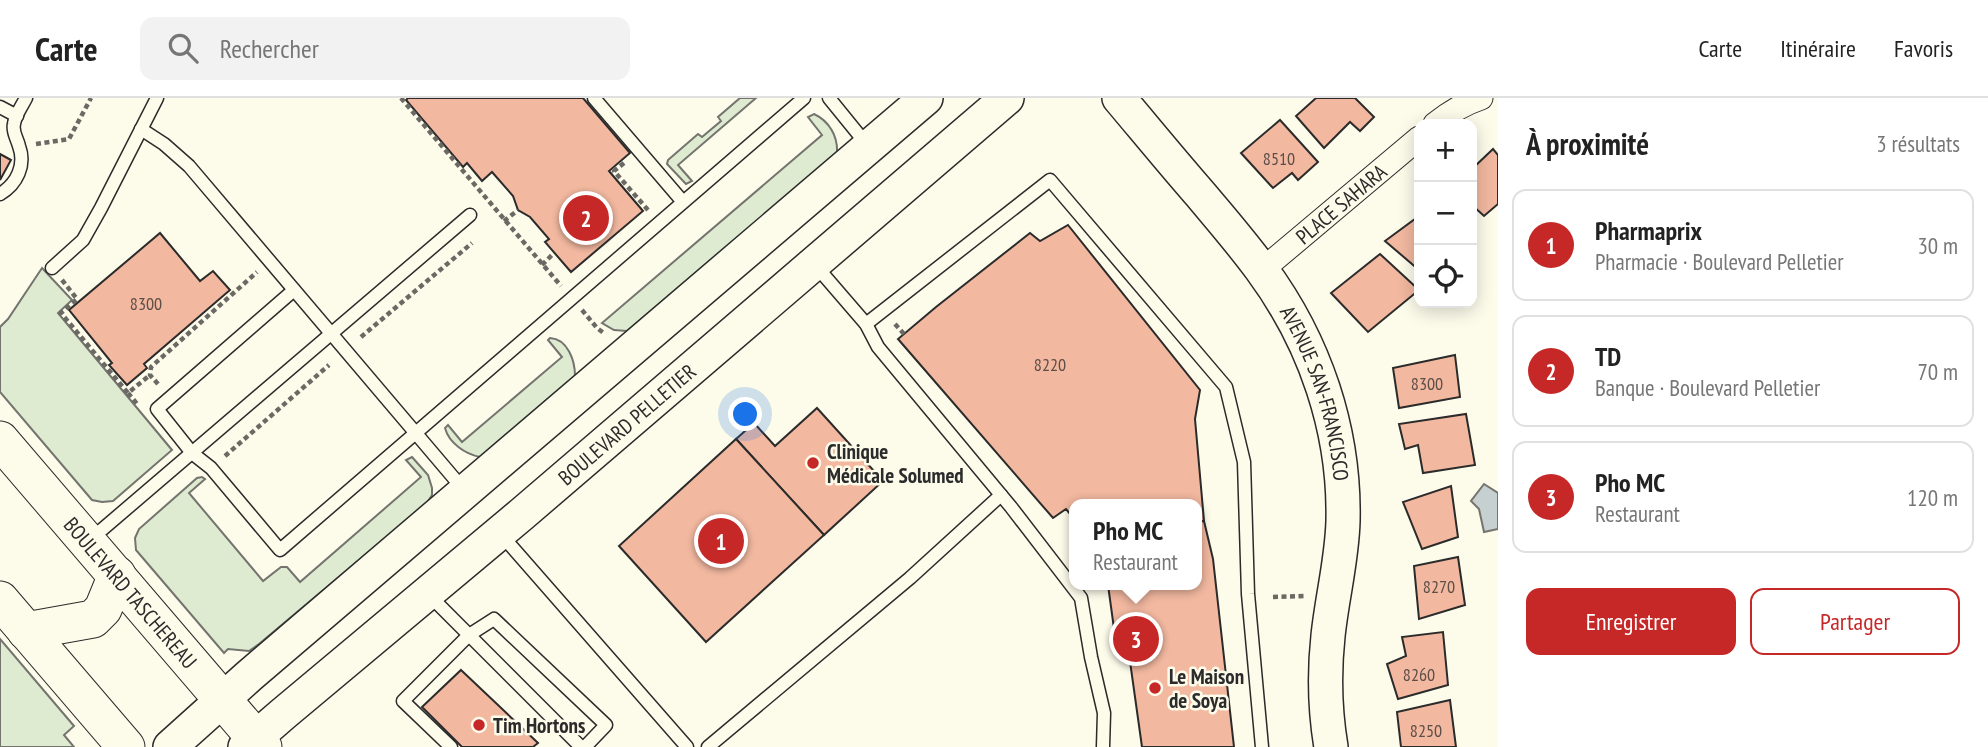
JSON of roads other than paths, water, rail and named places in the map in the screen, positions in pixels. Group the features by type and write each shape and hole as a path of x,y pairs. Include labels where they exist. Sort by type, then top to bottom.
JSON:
{"main road":[{"name":"BOULEVARD TASCHEREAU","path":"0,440 223,699 255,744"},
{"path":"26,631 93,619 103,609 117,575"},
{"path":"0,600 126,747"}],"street":[{"path":"170,747 926,98"},
{"name":"BOULEVARD PELLETIER","path":"255,744 426,593 1007,98"},
{"name":"AVENUE SAN-FRANCISCO","path":"1119,98 1262,270 1299,329 1328,401 1338,446 1343,518 1340,565 1326,664 1326,713 1331,747"},
{"path":"1441,119 1467,103 1481,98"},
{"name":"PLACE SAHARA","path":"1262,270 1414,142"},
{"path":"779,223 813,263"},
{"path":"465,491 499,532"}],"lane":[{"path":"0,194 12,185 21,167 22,155 14,133 14,123 26,98"},
{"path":"52,268 83,240 157,98"},
{"path":"594,98 683,202"},
{"path":"295,290 156,409 192,453 211,468 280,550 804,98"},
{"path":"829,98 868,146"},
{"path":"0,107 17,116"},
{"path":"141,129 186,162 465,491"},
{"path":"866,324 1050,180 1226,387 1244,462 1248,594 1262,747"},
{"path":"88,541 470,215"},
{"path":"813,263 866,324 878,347 1001,495 1069,583"},
{"path":"708,747 910,578 1001,495"},
{"path":"499,532 687,747"},
{"path":"1075,590 1081,598 1104,713 1103,747"},
{"path":"426,593 469,635 583,747 607,725 494,619 469,635 403,701 451,747"}],"place":[{"name":"TD","path":"586,218"},
{"name":"Clinique Médicale Solumed","path":"813,463"},
{"name":"Pharmaprix","path":"721,541"},
{"name":"Pho MC","path":"1136,639"},
{"name":"Le Maison de Soya","path":"1155,688"},
{"name":"Tim Hortons","path":"479,725"}]}
